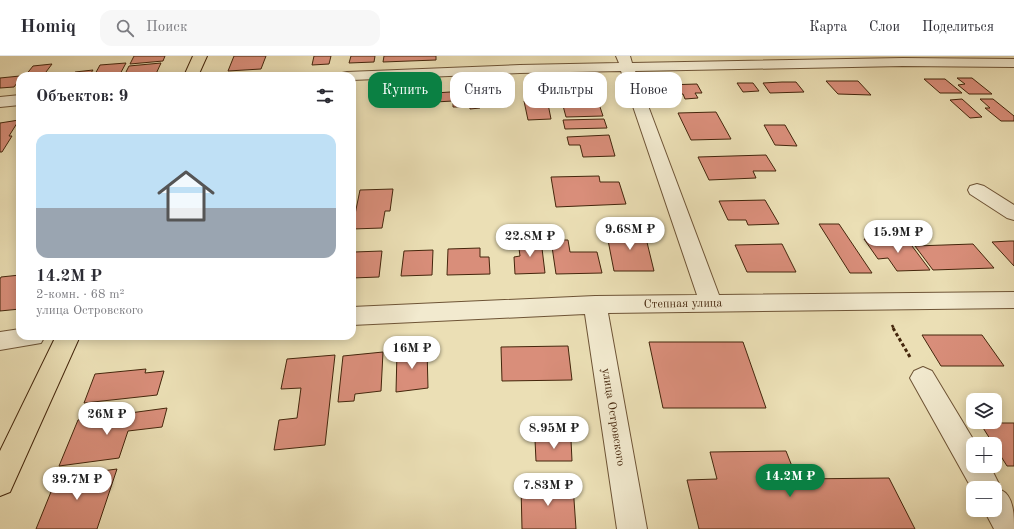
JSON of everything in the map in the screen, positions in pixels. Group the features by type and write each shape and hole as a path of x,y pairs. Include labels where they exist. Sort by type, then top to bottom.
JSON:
{"main road":[{"path":"193,72 200,56"},
{"path":"0,482 66,340"}],"street":[{"path":"356,76 520,69 625,62 1014,63"},
{"path":"625,62 711,303"},
{"path":"0,102 16,100"},
{"path":"977,190 1014,214"},
{"name":"Степная улица","path":"356,316 595,305 1014,300"},
{"name":"улица Островского","path":"595,305 632,529"},
{"path":"0,341 16,339"},
{"path":"923,378 966,451"},
{"path":"1002,515 1010,529"}],"path":[{"path":"878,302 923,378"}],"building":[{"path":"134,56 165,56 163,61 130,64"},
{"path":"234,56 266,56 261,69 228,71"},
{"path":"314,56 331,56 329,64 312,65"},
{"path":"351,56 375,56 374,62 349,63"},
{"path":"384,56 436,56 436,60 383,62"},
{"path":"126,63 121,72 96,72 100,65"},
{"path":"161,63 157,72 126,72 129,66"},
{"path":"52,64 46,72 28,72 33,66"},
{"path":"93,70 92,72 75,72"},
{"path":"16,76 16,84 14,87 0,88 0,78"},
{"path":"957,78 972,78 992,94 969,94 958,85 965,84"},
{"path":"924,79 945,79 962,93 940,93"},
{"path":"826,81 858,81 871,95 838,94"},
{"path":"796,82 804,92 770,93 763,83"},
{"path":"737,83 753,83 759,91 743,92"},
{"path":"682,84 697,84 702,93 695,93 698,98 685,99 682,94"},
{"path":"450,92 450,101 442,102 442,93"},
{"path":"962,99 982,117 970,118 950,100"},
{"path":"980,99 993,99 1014,116 1014,121 1001,121 985,108 990,108"},
{"path":"525,108 549,108 551,119 528,120"},
{"path":"564,108 600,108 603,116 566,117"},
{"path":"716,112 731,139 691,140 678,113"},
{"path":"604,119 607,128 565,129 563,120"},
{"path":"16,120 16,125 9,136 12,136 2,152 0,152 0,123"},
{"path":"764,125 785,125 797,146 775,145"},
{"path":"609,135 615,156 583,157 580,145 569,145 567,137"},
{"path":"766,155 776,171 753,171 756,178 709,180 698,157"},
{"path":"599,176 600,182 619,182 626,204 556,207 551,177"},
{"path":"393,189 390,211 385,211 382,228 356,229 356,210 360,190"},
{"path":"765,200 779,224 748,225 746,220 728,220 719,201"},
{"path":"819,224 839,224 872,273 850,273"},
{"path":"606,230 644,230 654,271 614,271"},
{"path":"906,238 930,270 897,271 888,258 878,259 864,239"},
{"path":"541,240 545,273 515,274 514,257 520,256 518,241"},
{"path":"551,240 568,240 570,252 597,252 602,273 556,274"},
{"path":"1014,241 1014,266 992,242"},
{"path":"782,244 796,272 747,272 735,245"},
{"path":"973,244 994,268 933,270 915,246"},
{"path":"480,248 480,257 489,257 490,274 447,275 448,249"},
{"path":"433,250 432,275 401,276 404,251"},
{"path":"382,251 379,277 356,278 356,252"},
{"path":"16,275 16,309 0,311 1,277"},
{"path":"922,335 982,335 1004,366 941,366"},
{"path":"649,342 743,342 766,408 663,408"},
{"path":"568,346 572,380 502,381 501,347"},
{"path":"427,349 428,388 396,392 397,352"},
{"path":"383,352 381,391 355,394 354,401 338,402 343,356"},
{"path":"335,355 325,445 274,450 279,420 297,418 301,388 281,389 287,359"},
{"path":"146,369 145,373 164,371 157,395 84,403 95,374"},
{"path":"167,408 162,427 128,431 119,458 59,466 78,420"},
{"path":"1002,423 1014,423 1014,466 1007,466 1002,458 1002,437 989,437 984,429 1002,429"},
{"path":"535,440 571,440 572,461 536,461"},
{"path":"786,451 797,479 889,478 915,529 699,529 687,480 717,479 710,452"},
{"path":"117,469 97,529 36,529 57,477"},
{"path":"521,485 573,485 576,529 522,529"}]}
